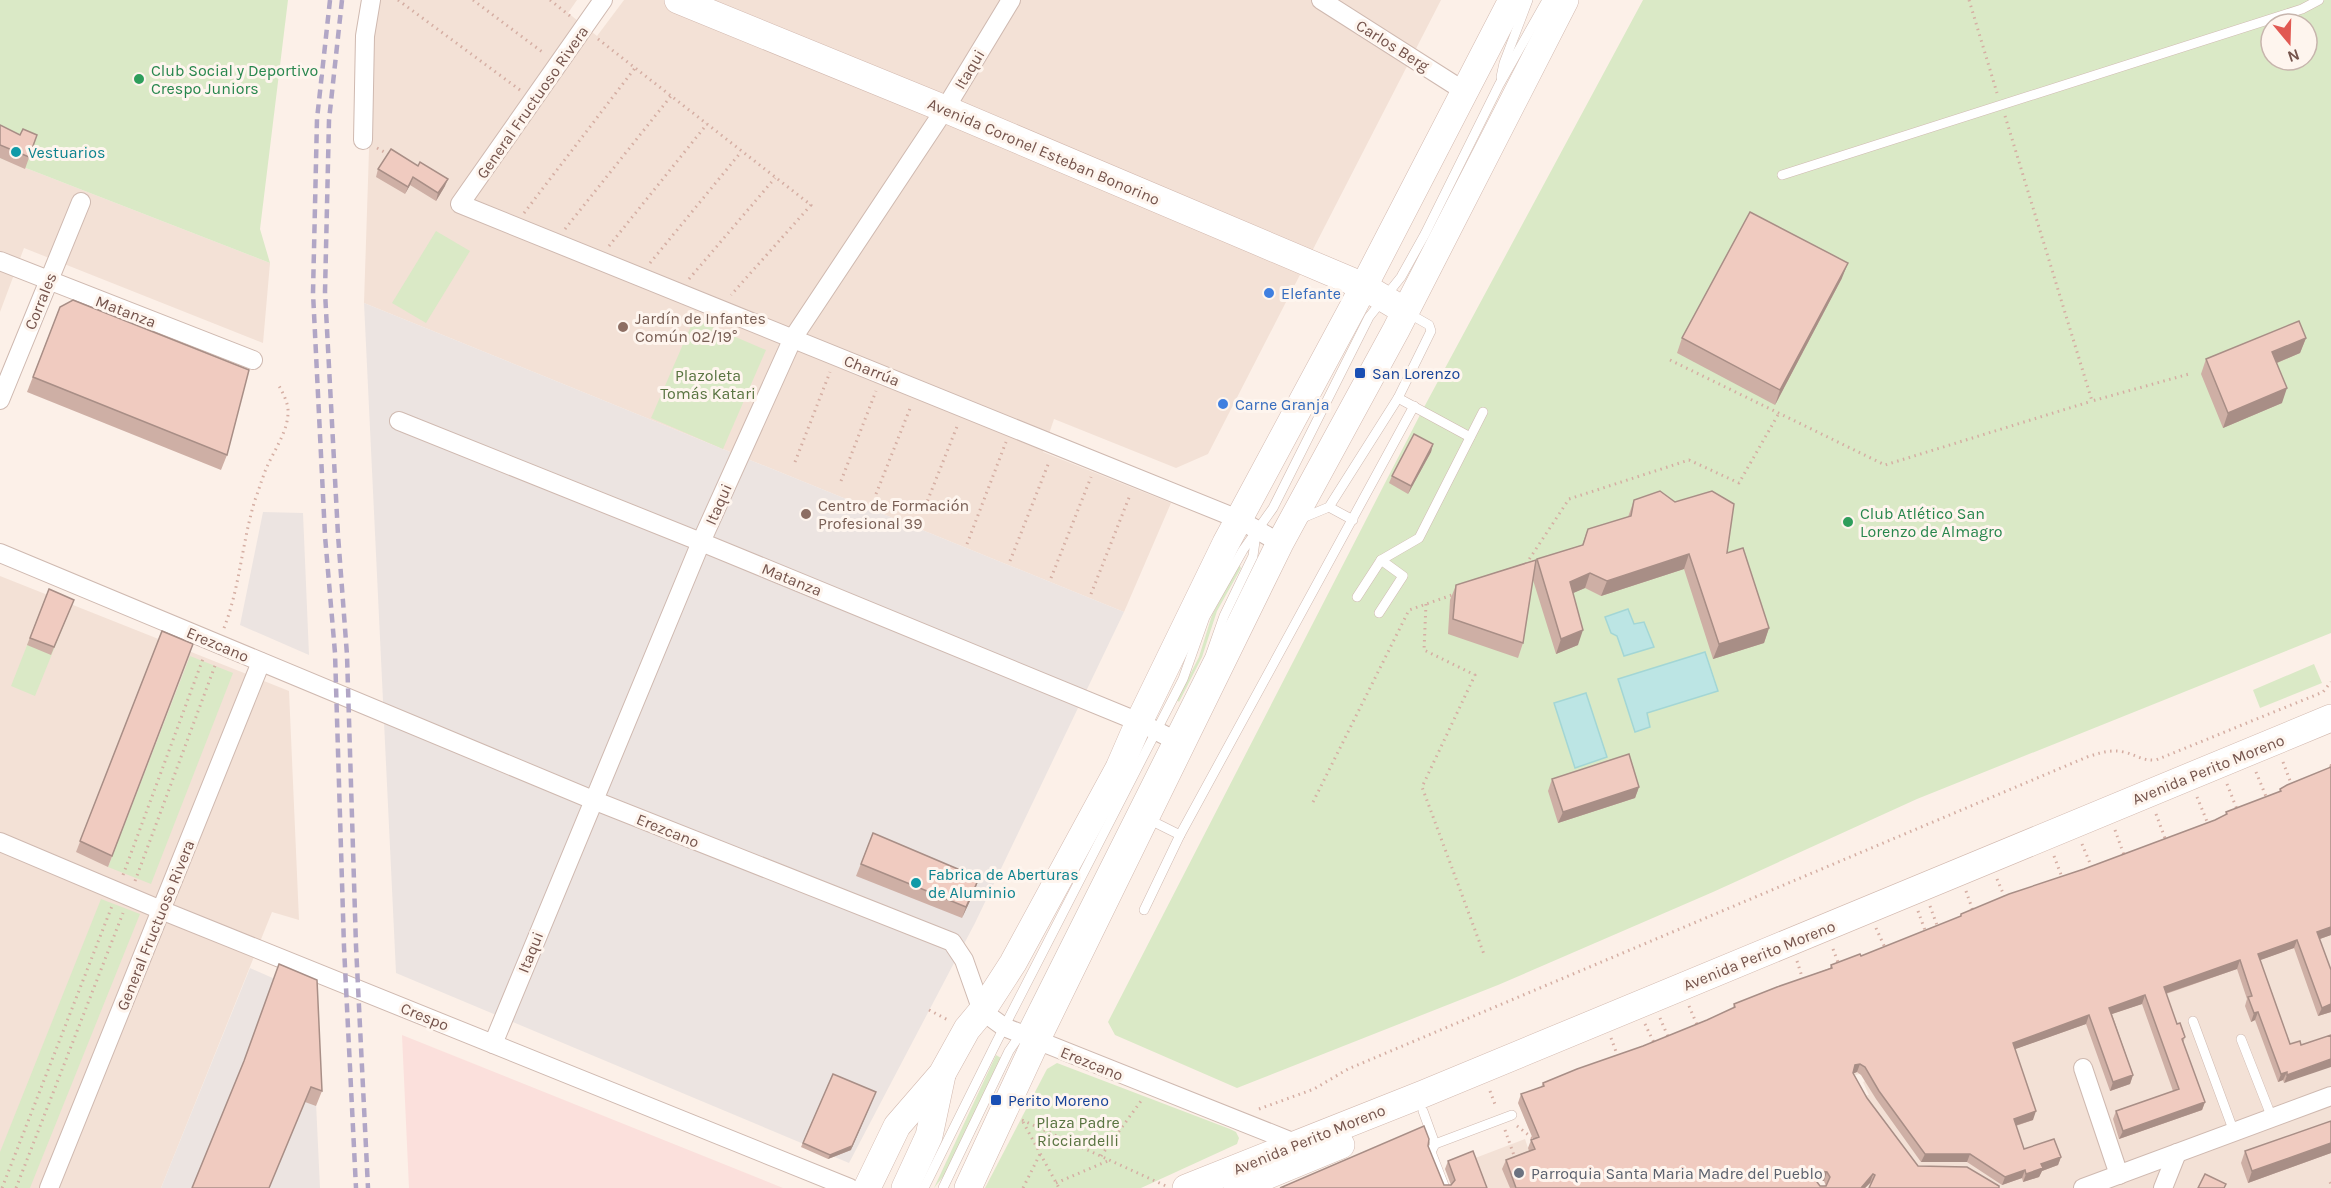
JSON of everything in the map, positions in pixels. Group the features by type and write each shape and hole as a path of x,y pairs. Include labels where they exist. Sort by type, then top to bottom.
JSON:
{"main road":[{"name":"Avenida Coronel Esteban Bonorino","path":"678,0 945,109 1384,298"},
{"path":"867,1188 897,1126 942,1074 967,1029 982,1011 1013,963 1114,778 1161,734 1267,528 1352,309 1384,298 1464,91 1512,0"},
{"path":"968,1188 1013,1116 1020,1034 1145,818 1161,734 1384,298 1565,0"},
{"name":"Avenida Perito Moreno","path":"1186,1188 1434,1090 2331,718"},
{"name":"Avenida Perito Moreno","path":"1237,1188 2331,736"},
{"path":"905,1188 929,1136 942,1074"}],"street":[{"path":"363,140 365,36 371,0"},
{"name":"General Fructuoso Rivera","path":"460,204 603,0"},
{"name":"Itaqui","path":"493,1044 701,542 793,338 945,109 1011,0"},
{"name":"Carlos Berg","path":"1321,0 1464,91"},
{"name":"Corrales","path":"0,400 81,202"},
{"name":"Charrúa","path":"460,204 1097,462 1267,528"},
{"name":"Matanza","path":"0,261 253,360"},
{"name":"Matanza","path":"399,421 701,542 1161,734"},
{"name":"Erezcano","path":"0,553 593,800 952,942 964,960 982,1011 1020,1034 1296,1143"},
{"name":"General Fructuoso Rivera","path":"49,1188 261,662"},
{"name":"Crespo","path":"0,842 161,910 850,1188"},
{"path":"2083,1068 2119,1174"},
{"path":"2083,1188 2331,1096"},
{"path":"2163,1188 2178,1153"}],"lane":[{"path":"1499,85 1504,63 1528,0"},
{"path":"924,1188 1020,1034 1161,734 1184,679 1205,617 1243,550 1267,528 1309,517 1329,507 1398,398 1431,331 1429,325 1384,298 1401,277 1425,234 1499,85 1547,0"},
{"path":"1782,175 2302,9 2319,0"},
{"path":"1398,398 1470,437"},
{"path":"1144,910 1180,835 1414,406"},
{"path":"1357,597 1381,560 1419,538 1483,412"},
{"path":"1329,507 1353,520"},
{"path":"1379,614 1403,576 1381,560"},
{"path":"943,1188 1009,1051 1020,1034 1161,734 1159,703 1177,672 1193,651"},
{"path":"1145,818 1180,835"},
{"path":"2193,1021 2234,1132"},
{"path":"2241,1039 2272,1118"},
{"path":"1423,1111 1435,1144"},
{"path":"1445,1188 1431,1152 1435,1144 1508,1116"}],"path":[{"path":"398,0 534,99"},
{"path":"473,0 558,64"},
{"path":"550,0 811,205 719,308"},
{"path":"1969,0 2092,401"},
{"path":"514,226 635,68"},
{"path":"555,242 670,96"},
{"path":"598,260 707,124"},
{"path":"363,140 393,156"},
{"path":"640,276 741,151"},
{"path":"678,291 775,178"},
{"path":"795,462 836,355"},
{"path":"1670,360 1885,465 2092,401 2189,374"},
{"path":"841,481 882,374"},
{"path":"16,1188 236,592 245,536 255,501 265,470 284,430 288,414 284,396 278,384"},
{"path":"876,494 918,389"},
{"path":"923,512 964,407"},
{"path":"1520,572 1569,499 1689,460 1739,483 1779,413"},
{"path":"967,544 1012,427"},
{"path":"1010,561 1056,445"},
{"path":"1051,578 1097,462"},
{"path":"1091,594 1137,478"},
{"path":"1313,802 1408,610 1457,593"},
{"path":"1426,604 1424,650 1475,675 1422,788 1485,957"},
{"path":"2,1188 123,894 216,643"},
{"path":"1232,1119 1314,1089 1348,1070 2107,750 2124,752 2145,761 2156,760 2323,692 2331,682"},
{"path":"2281,757 2292,788"},
{"path":"2254,768 2271,808"},
{"path":"2225,780 2238,812"},
{"path":"2195,792 2212,832"},
{"path":"2154,809 2169,851"},
{"path":"2113,826 2128,864"},
{"path":"2081,839 2093,870"},
{"path":"2052,851 2064,882"},
{"path":"1995,874 2008,906"},
{"path":"1964,887 1975,916"},
{"path":"1922,904 1940,934"},
{"path":"1922,904 1926,935"},
{"path":"1874,924 1888,956"},
{"path":"1830,942 1841,970"},
{"path":"1796,956 1805,989"},
{"path":"1687,1001 1701,1033"},
{"path":"1651,1016 1671,1043"},
{"path":"1651,1016 1657,1050"},
{"path":"1610,1034 1621,1066"},
{"path":"1101,1156 1151,1087"},
{"path":"1013,1116 1040,1154 1059,1188"},
{"path":"1013,1116 1171,1188"},
{"path":"1508,1116 1538,1142"},
{"path":"1023,1188 1040,1154"},
{"path":"1056,1183 1110,1161"}],"shaded area":[{"path":"378,0 577,0 568,13 597,36 624,0 1441,0 1208,454 1176,468 1054,419 1043,452 1171,503 1124,612 364,303 373,28"},
{"path":"0,158 270,263 263,343 24,248 0,312"},
{"path":"364,303 1124,612 975,923 849,1163 396,973"},
{"path":"263,512 303,513 309,655 240,625"},
{"path":"0,576 289,691 299,920 272,912 161,1188 0,1188"},
{"path":"2331,771 2331,1188 1825,1188 1823,1187 1831,1175 1863,1096 1869,1095 1863,1082 1878,1075 1868,1071 1850,1077 1833,1163 1816,1185 1616,1188 1547,1148 1532,1136 1518,1103 2062,884"},
{"path":"250,968 311,995 320,1188 161,1188"},
{"path":"402,1035 783,1188 409,1188"},
{"path":"1525,1139 1528,1148 1539,1145 1586,1188 1453,1188 1470,1160"}],"green space":[{"name":"Club Social y Deportivo Crespo Juniors","path":"0,0 288,0 260,229 270,263 0,158"},
{"name":"Club Atlético San Lorenzo de Almagro","path":"1643,0 2331,0 2331,633 1917,799 1713,892 1498,985 1237,1088 1115,1035 1108,1022 1422,411"},
{"path":"436,231 470,251 426,323 392,303"},
{"name":"Plazoleta Tomás Katari","path":"694,319 766,350 723,449 651,418"},
{"path":"1239,565 1241,568 1217,611 1202,657 1179,702 1177,700 1199,657 1212,615"},
{"path":"46,597 71,607 35,696 11,686"},
{"path":"190,656 233,673 151,884 108,867"},
{"path":"2314,664 2322,683 2260,708 2253,690"},
{"path":"101,899 140,914 30,1188 0,1188 0,1152"},
{"path":"996,1055 1001,1058 946,1173 934,1188"},
{"name":"Plaza Padre Ricciardelli","path":"1057,1063 1230,1129 1236,1132 1239,1138 1237,1144 1141,1188 985,1188 1047,1069"}],"water":[{"path":"1628,609 1634,624 1644,622 1654,647 1624,656 1617,636 1611,633 1605,617"},
{"path":"1705,652 1718,691 1647,713 1650,727 1635,732 1618,679"},
{"path":"1586,693 1607,757 1575,768 1554,703"}],"building":[{"path":"0,125 20,135 23,129 37,135 29,157 0,145"},
{"path":"391,149 418,166 420,162 448,179 438,193 413,177 408,187 378,169"},
{"path":"1750,212 1848,263 1780,390 1682,338"},
{"path":"73,300 249,370 227,455 33,377 60,307"},
{"path":"2299,321 2306,338 2272,352 2287,388 2228,413 2206,359"},
{"path":"1414,434 1433,444 1411,486 1392,476"},
{"path":"1660,491 1675,502 1712,491 1734,504 1727,553 1743,548 1769,628 1719,644 1689,554 1607,581 1590,573 1570,582 1583,630 1561,639 1537,559 1583,545 1588,529 1631,516 1634,500"},
{"path":"1536,560 1523,643 1453,619 1456,585"},
{"path":"49,589 74,600 54,647 30,638"},
{"path":"162,631 193,644 112,856 80,841"},
{"path":"1629,754 1639,787 1563,812 1552,779"},
{"path":"2331,767 2331,927 2317,932 2331,970 2331,1004 2322,1008 2297,940 2258,954 2290,1044 2300,1041 2301,1045 2331,1035 2331,1059 2287,1075 2287,1072 2281,1074 2258,1012 2254,1013 2248,997 2252,996 2240,960 2164,987 2177,1024 2180,1023 2185,1037 2182,1039 2205,1102 2123,1131 2116,1111 2179,1089 2145,995 2109,1008 2133,1075 2113,1082 2089,1015 2013,1043 2036,1111 2014,1119 2024,1149 2054,1139 2061,1157 2041,1164 2043,1168 2026,1174 2025,1170 2005,1177 1970,1154 1925,1154 1879,1091 1865,1067 1860,1064 1855,1065 1853,1073 1867,1098 1918,1166 1967,1167 1999,1188 1869,1188 1875,1175 1873,1174 1861,1188 1516,1188 1506,1160 1535,1149 1531,1140 1539,1137 1521,1094 1544,1086 1543,1083 1577,1069 1707,1020 1735,1007 1734,1004 1832,968 1831,965 1860,954 1861,956 2009,894 2084,869 2215,820 2227,814 2226,812 2281,791 2280,789","holes":["1820,1171 1827,1172 1830,1177 1826,1186 1820,1186 1817,1182 1817,1175"]},
{"name":"Fabrica de Aberturas de Aluminio","path":"873,833 979,878 966,907 861,864"},
{"path":"279,964 317,980 322,1091 311,1087 269,1188 192,1188 244,1061"},
{"path":"833,1074 876,1092 852,1146 830,1155 803,1143"},
{"path":"2331,1121 2331,1143 2252,1171 2245,1151"},
{"path":"1424,1126 1429,1139 1428,1146 1444,1185 1451,1185 1455,1180 1448,1161 1473,1151 1487,1188 1280,1188"},
{"path":"2205,1174 2226,1184 2224,1188 2198,1188"}],"railway":[{"path":"330,0 317,119 313,293 325,536 335,653 344,947 356,1188"},
{"path":"342,0 329,120 325,292 347,655 356,946 368,1188"}],"place":[{"name":"Club Social y Deportivo Crespo Juniors","path":"139,79"},
{"name":"Vestuarios","path":"16,152"},
{"name":"Elefante","path":"1269,293"},
{"name":"Jardín de Infantes Común 02/19°","path":"623,327"},
{"name":"San Lorenzo","path":"1360,373"},
{"name":"Carne Granja","path":"1223,404"},
{"name":"Centro de Formación Profesional 39","path":"806,514"},
{"name":"Club Atlético San Lorenzo de Almagro","path":"1848,522"},
{"name":"Fabrica de Aberturas de Aluminio","path":"916,883"},
{"name":"Perito Moreno","path":"996,1100"},
{"name":"Parroquia Santa Maria Madre del Pueblo","path":"1519,1173"}]}
